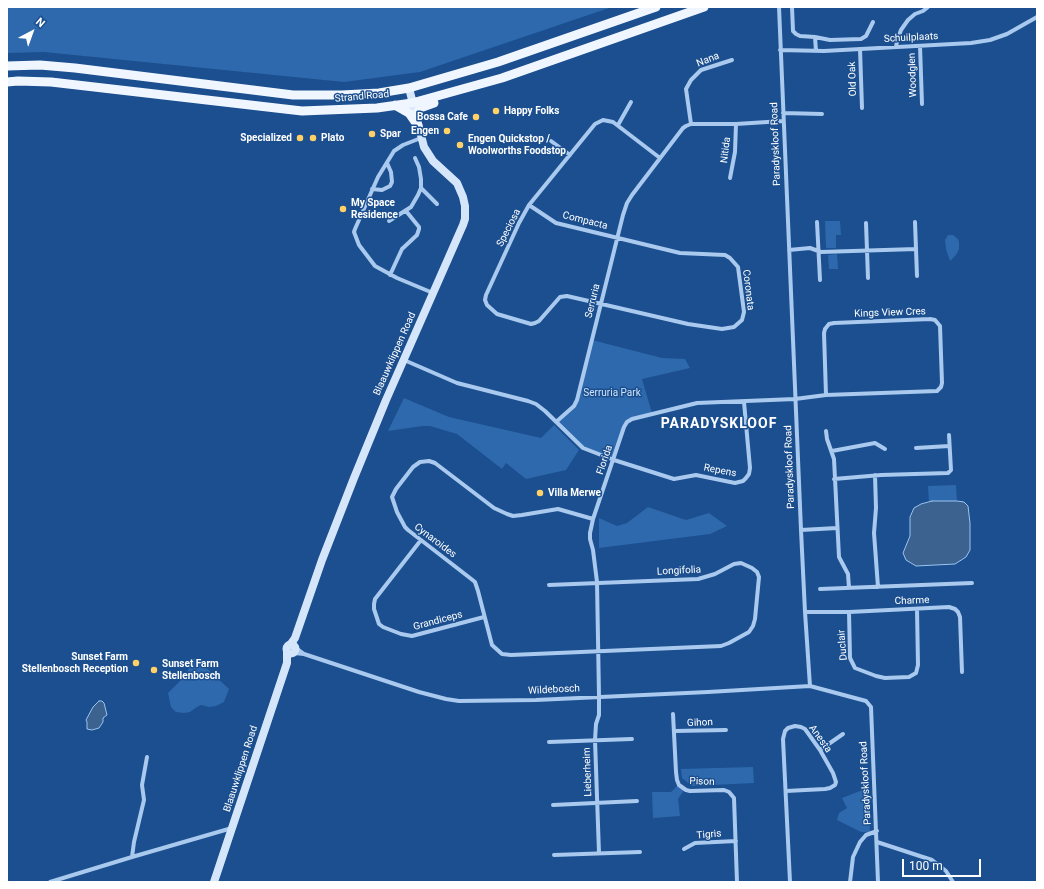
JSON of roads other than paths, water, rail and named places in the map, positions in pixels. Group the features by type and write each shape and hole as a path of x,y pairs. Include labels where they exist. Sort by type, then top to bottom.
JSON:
{"main road":[{"name":"Strand Road","path":"7,66 40,65 293,95 379,93 409,88 498,62 656,7"},
{"name":"Strand Road","path":"7,82 51,82 302,111 348,110 395,105 412,103 502,78 704,7"},
{"path":"417,122 418,111 423,106 454,97 465,88"},
{"path":"395,105 408,113 417,122"}],"street":[{"name":"Paradyskloof Road","path":"779,7 795,399 810,686 866,701 871,707 878,882"},
{"path":"792,7 793,31 800,36 830,40 861,39 866,36 873,22"},
{"path":"915,7 915,14"},
{"path":"896,47 901,30 908,20 915,14 928,7"},
{"name":"Schuilplaats","path":"780,50 816,51 971,43 990,40 1007,34 1037,17"},
{"path":"815,37 816,51"},
{"name":"Woodglen","path":"920,46 922,104"},
{"name":"Old Oak","path":"860,49 862,108"},
{"name":"Nana","path":"691,124 686,89 691,80 701,70 732,60"},
{"name":"Blaauwklippen Road","path":"214,882 322,560 354,478 463,225 465,206 463,196 457,183 433,161 424,147 409,88"},
{"path":"618,125 631,102"},
{"path":"783,113 822,114"},
{"name":"Speciosa","path":"601,305 564,296 557,300 540,321 531,324 497,314 487,305 485,300 519,223 529,205 595,124 603,120 613,122 660,158"},
{"path":"691,124 736,124 783,121"},
{"name":"Serruria","path":"556,422 574,406 577,400 617,237 627,203 683,128 691,124"},
{"name":"Nitida","path":"730,178 735,152 736,124"},
{"path":"421,138 398,147 386,163 372,189 355,229 355,236 359,245 375,266 390,275 433,293"},
{"path":"551,141 570,155"},
{"path":"389,221 406,211 415,201 421,188 421,174 415,158"},
{"path":"372,189 382,190 390,186 392,182 392,172 386,163"},
{"path":"421,188 437,204"},
{"name":"Compacta","path":"529,205 556,222 617,237"},
{"path":"390,275 402,249 417,234 419,229 406,211"},
{"path":"817,222 820,280"},
{"path":"915,222 917,276"},
{"path":"866,223 868,278"},
{"name":"Coronata","path":"601,305 688,324 722,329 734,328 743,316 744,312 738,267 726,255 680,253 617,237"},
{"path":"789,250 810,248 818,251 916,249"},
{"name":"Kings View Cres","path":"795,399 826,396 937,391 941,387 942,383 940,326 935,320 930,319 829,324 824,333 826,396"},
{"path":"404,360 457,383 528,401 540,406 556,422"},
{"name":"Florida","path":"599,696 597,582 590,539 593,519 627,422 632,418 697,403 795,399"},
{"name":"Repens","path":"556,422 580,446 614,460 674,479 696,474 728,482 739,483 749,474 750,468 744,402"},
{"path":"826,431 827,439 834,459 836,528 839,557 848,574 849,588"},
{"path":"834,479 875,475 948,473 951,470 949,436"},
{"path":"832,451 875,443 885,449"},
{"path":"916,448 949,446"},
{"name":"Cynaroides","path":"593,519 558,509 513,516 507,514 494,508 435,463 426,461 416,463 412,467 392,497 394,505 405,527 475,582 492,645 502,654 512,655 598,651"},
{"path":"875,475 876,508 874,533 878,587"},
{"path":"801,530 836,528"},
{"name":"Grandiceps","path":"421,540 375,599 374,609 379,624 384,628 400,634 412,636 484,617"},
{"name":"Longifolia","path":"548,585 698,578 715,574 734,564 741,563 757,572 759,577 756,612 753,626 749,632 728,643 715,646 598,651"},
{"path":"820,589 972,583"},
{"name":"Charme","path":"805,612 849,612 950,607 955,609 960,617 962,672"},
{"name":"Duclair","path":"849,612 850,658 855,668 885,678 909,678 916,673 918,665 917,609"},
{"name":"Wildebosch","path":"293,648 304,654 419,692 446,699 471,701 708,692 810,686"},
{"name":"Lieberheim","path":"599,696 599,715 595,726 595,740 600,853"},
{"name":"Pison","path":"673,714 676,772 679,785 690,791 724,790 732,795 734,802 737,882"},
{"name":"Anesta","path":"786,791 830,788 835,785 836,778 820,750 805,729 795,726 788,728 785,731 783,739 790,882"},
{"name":"Gihon","path":"675,731 726,730"},
{"path":"820,750 843,734"},
{"name":"Lieberheim","path":"549,742 632,739"},
{"path":"132,857 144,800 142,785 146,757"},
{"name":"Lieberheim","path":"553,805 637,801"},
{"path":"50,882 232,828"},
{"path":"850,882 853,857 860,842 866,835 876,831"},
{"name":"Tigris","path":"684,849 695,843 736,841"},
{"path":"877,842 932,860 946,870 953,882"},
{"path":"554,855 640,852"}],"place":[{"name":"Happy Folks","path":"496,111"},
{"name":"Bossa Cafe","path":"476,117"},
{"name":"Engen","path":"447,131"},
{"name":"Spar","path":"372,134"},
{"name":"Specialized","path":"300,138"},
{"name":"Plato","path":"313,138"},
{"name":"Engen Quickstop / Woolworths Foodstop","path":"460,145"},
{"name":"My Space Residence","path":"343,209"},
{"name":"Villa Merwe","path":"540,493"},
{"name":"Sunset Farm Stellenbosch Reception","path":"136,663"},
{"name":"Sunset Farm Stellenbosch","path":"154,670"}],"district":[{"name":"PARADYSKLOOF","path":"719,424"}],"park label":[{"name":"Serruria Park","path":"612,393"}]}
